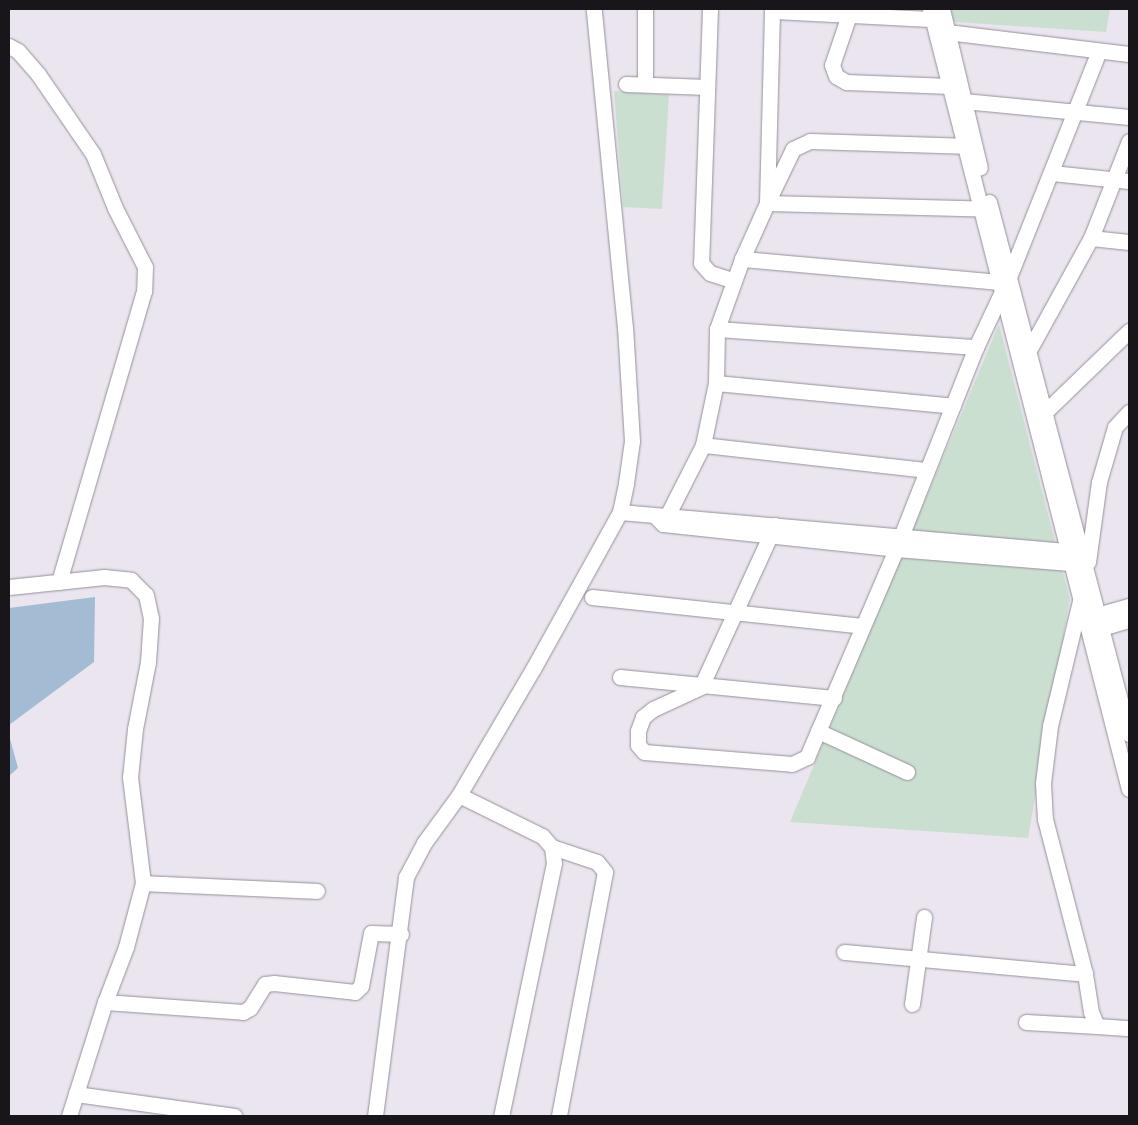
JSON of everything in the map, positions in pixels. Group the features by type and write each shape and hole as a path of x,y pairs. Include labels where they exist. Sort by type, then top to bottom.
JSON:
{"street":[{"path":"375,1116 401,934 406,877 424,843 460,795 620,512 632,441 625,328 594,9"},
{"path":"645,9 645,84"},
{"path":"710,9 701,263 710,273 734,281"},
{"path":"767,203 772,10 935,12"},
{"path":"850,12 832,65 836,76 846,82 950,86"},
{"path":"935,12 948,32 964,101 968,146"},
{"path":"935,12 950,86 985,209 1003,284 1094,623 1129,734"},
{"path":"948,32 1129,54"},
{"path":"9,46 18,51 38,74 93,154 115,208 145,267 144,291 59,582"},
{"path":"773,530 738,612 701,687 653,709 643,717 638,745 644,752 792,764 807,757 834,698 862,626 898,543 976,347 1052,173 1099,51"},
{"path":"626,84 707,87"},
{"path":"964,101 1129,117"},
{"path":"1028,352 1122,180 1129,141"},
{"path":"661,518 703,445 716,383 718,330 742,259 793,149 805,142 968,146"},
{"path":"1052,173 1122,180"},
{"path":"767,203 985,209"},
{"path":"1091,238 1129,242"},
{"path":"742,259 1003,284"},
{"path":"1003,284 1028,352 1045,412 1078,561 1080,599 1050,726 1043,783 1046,819 1085,974 1091,1012 1097,1026"},
{"path":"718,330 976,347"},
{"path":"1045,412 1129,331"},
{"path":"716,383 953,406"},
{"path":"1078,561 1114,427 1129,412"},
{"path":"703,445 927,470"},
{"path":"620,512 773,530 1078,561"},
{"path":"9,587 104,577 131,580 146,594 151,618 148,662 135,729 130,777 143,883 126,946 105,1002 69,1116"},
{"path":"592,597 862,626"},
{"path":"1080,599 1094,623"},
{"path":"1094,623 1129,606"},
{"path":"1094,623 1129,620"},
{"path":"620,677 701,687 834,698"},
{"path":"1120,707 1129,789"},
{"path":"818,731 907,772"},
{"path":"460,795 542,836 552,847 597,862 605,872 559,1116"},
{"path":"501,1116 554,863 552,847"},
{"path":"143,883 317,891"},
{"path":"912,1004 924,917"},
{"path":"105,1002 243,1012 250,1008 265,984 274,983 355,992 361,986 371,933 401,934"},
{"path":"844,952 1085,974"},
{"path":"1026,1022 1129,1028"},
{"path":"76,1094 144,1110 234,1116"}],"green space":[{"path":"951,9 1110,9 1106,32 954,22"},
{"path":"614,91 669,95 662,209 623,207"},
{"path":"999,324 1070,599 1028,838 790,822"}],"water":[{"path":"95,597 94,662 9,725 9,608"},
{"path":"9,735 18,768 9,776"}]}
